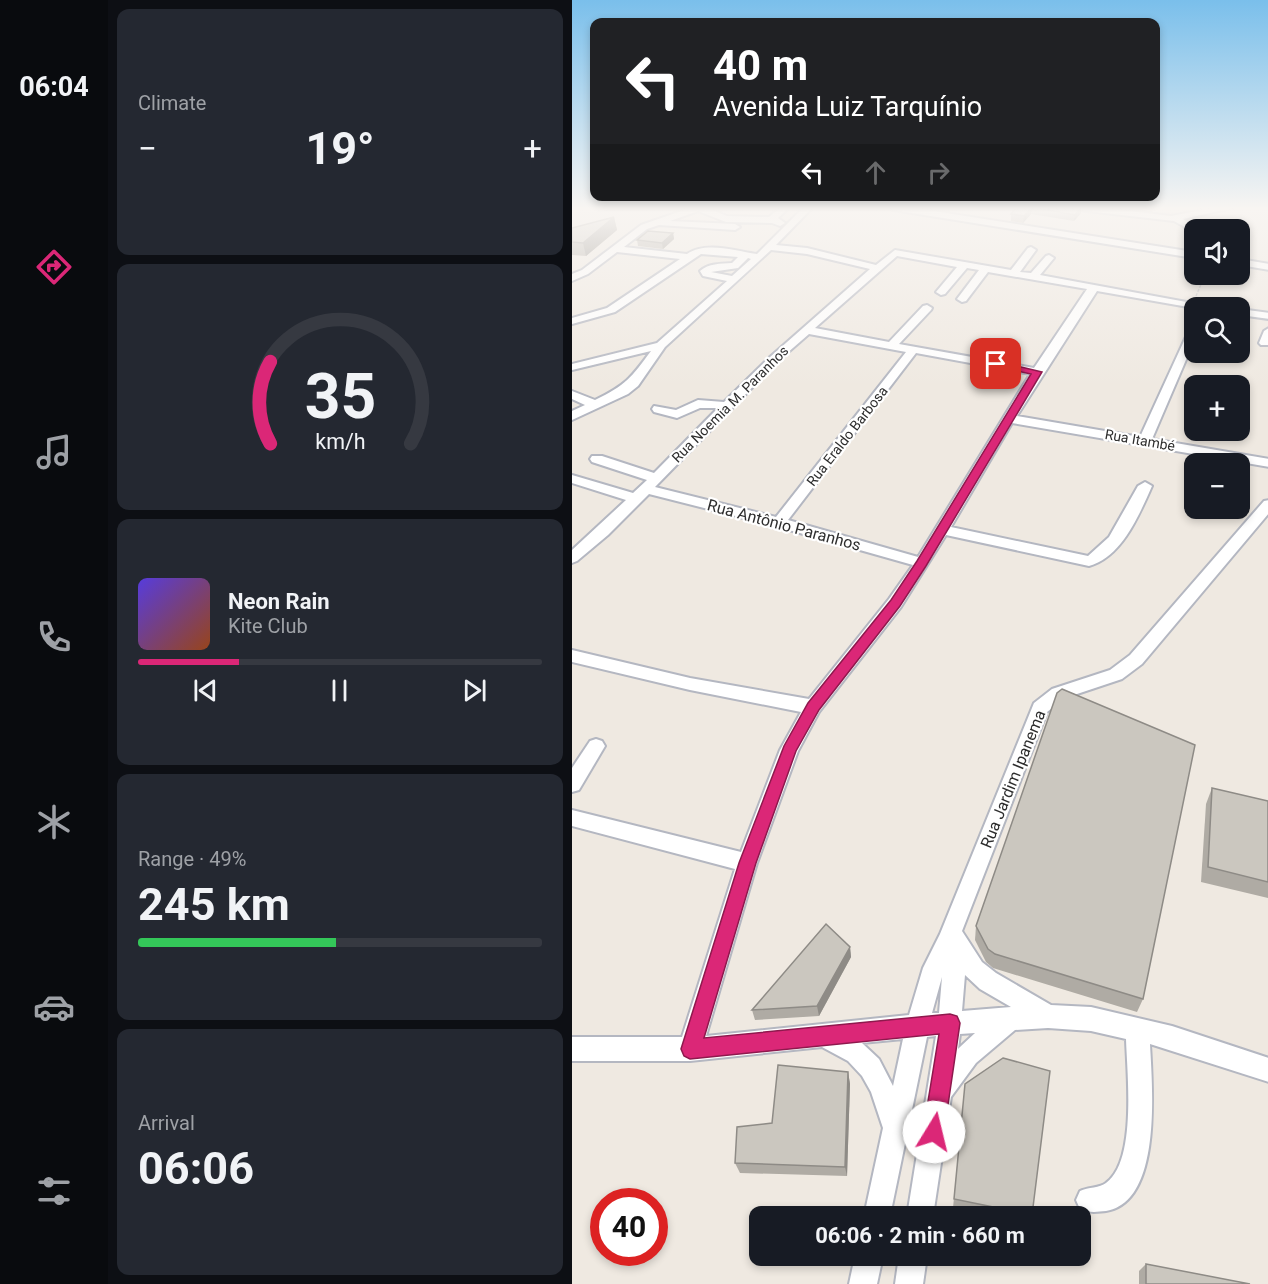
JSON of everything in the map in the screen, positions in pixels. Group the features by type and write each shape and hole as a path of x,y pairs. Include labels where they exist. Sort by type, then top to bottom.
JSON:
{"street":[{"path":"572,278 592,267"},
{"path":"572,321 611,310 674,267"},
{"path":"716,267 705,271 707,274 736,279"},
{"path":"572,416 624,391 634,383 661,345 749,267"},
{"path":"873,267 877,268"},
{"path":"941,292 962,267"},
{"path":"980,267 1184,303"},
{"path":"1014,273 1018,267"},
{"path":"1034,276 1042,267"},
{"name":"Rua Noemia M. Paranhos","path":"572,558 603,532 806,330 877,268"},
{"path":"962,299 986,268"},
{"path":"690,1049 747,863 786,759 814,706 895,603 922,563 1037,372 1094,287"},
{"path":"892,345 927,308"},
{"path":"1250,313 1268,316"},
{"path":"806,330 1037,372"},
{"path":"1265,343 1268,331"},
{"path":"572,367 661,345"},
{"name":"Rua Eraldo Barbosa","path":"779,522 914,349"},
{"path":"1145,440 1184,352"},
{"path":"622,355 639,359 643,369"},
{"path":"572,395 594,404"},
{"path":"658,409 677,414 698,404 717,404 728,407"},
{"name":"Rua Itambé","path":"1010,418 1268,463"},
{"path":"596,459 656,478"},
{"name":"Rua Antônio Paranhos","path":"574,479 779,522 922,563"},
{"path":"943,530 1089,561 1098,558 1127,524 1145,486"},
{"name":"Rua Jardim Ipanema","path":"879,1206 918,1026 935,966 1040,708 1047,699 1060,691 1105,679 1127,668 1163,629 1268,504"},
{"path":"572,657 690,684 814,706"},
{"path":"572,784 596,746"},
{"path":"572,818 747,863"},
{"path":"949,936 974,970 988,981 1048,1016"},
{"path":"922,1206 950,1023 954,966 949,936"},
{"path":"572,1049 690,1049 950,1023 1048,1016 1091,1019 1172,1038 1268,1070"},
{"path":"941,1091 968,1055 1010,1019"},
{"path":"1089,1200 1099,1202 1121,1188 1129,1175 1139,1143 1137,1030"},
{"path":"821,1035 856,1053 868,1064 881,1085 896,1128"},
{"path":"863,1284 867,1266"},
{"path":"909,1284 912,1266"}],"building":[{"path":"1062,689 1195,745 1143,999 995,954 988,949 976,926 1057,693"},
{"path":"1212,788 1268,801 1268,882 1208,867"},
{"path":"826,924 850,947 817,1006 752,1010"},
{"path":"1003,1058 1050,1071 1033,1206 988,1206 954,1199 965,1084"},
{"path":"778,1065 848,1072 845,1167 735,1163 737,1127 772,1123"},
{"path":"1146,1264 1250,1284 1146,1284"}],"route":[{"path":"934,1132 950,1023 690,1049 747,863 789,750 814,706 877,627 922,563 1037,372 996,364"}]}
